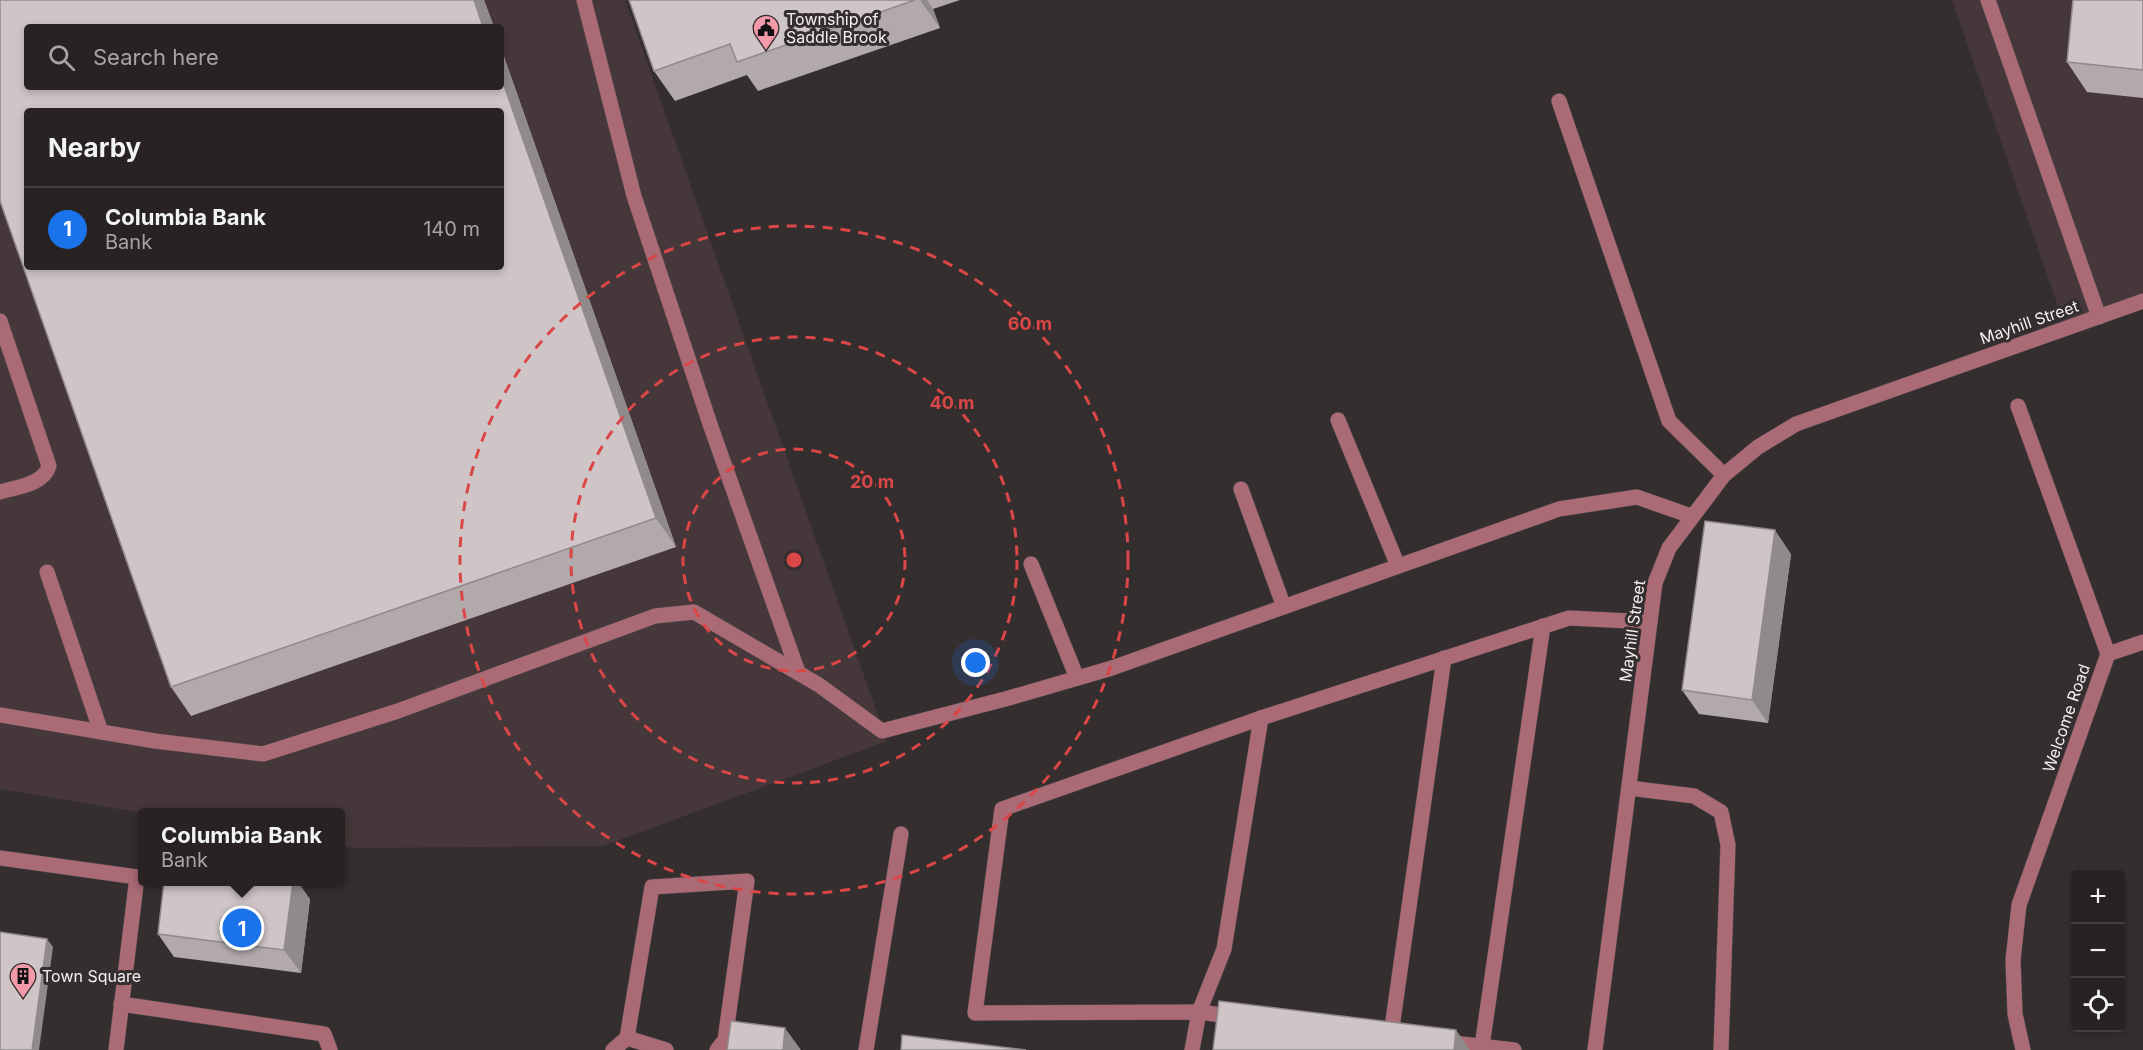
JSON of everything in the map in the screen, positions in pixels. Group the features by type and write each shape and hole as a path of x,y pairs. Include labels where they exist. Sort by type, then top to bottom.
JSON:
{"street":[{"path":"584,0 634,196 711,427 798,672"},
{"path":"1988,0 2099,316"},
{"path":"1559,101 1669,421 1724,475"},
{"name":"Mayhill Street","path":"1595,1050 1655,583 1669,548 1691,516 1724,475 1758,447 1796,424 2143,301"},
{"path":"0,321 49,466 47,473 38,481 0,492"},
{"name":"Welcome Road","path":"2018,406 2108,654 2019,905 2013,960 2015,1014 2023,1050"},
{"path":"1338,420 1398,566"},
{"path":"1241,489 1284,607"},
{"path":"0,715 101,732 263,754 398,711 655,616 694,612 798,672 882,731 1112,668 1559,509 1637,497 1691,516"},
{"path":"1030,564 1077,678"},
{"path":"47,572 101,732"},
{"path":"1255,1019 1199,1012 975,1013 1002,809 1261,718 1569,618 1650,622"},
{"path":"1482,1046 1544,626"},
{"path":"2108,654 2143,642"},
{"path":"1391,1035 1444,658"},
{"path":"1192,1050 1199,1012 1224,949 1261,718"},
{"path":"1629,788 1694,796 1721,812 1728,844 1721,1050"},
{"path":"866,1050 901,834"},
{"path":"0,858 137,877 116,1050"},
{"path":"613,1050 627,1038 652,887 747,881 725,1040 717,1050"},
{"path":"121,1004 324,1034 330,1050"},
{"path":"627,1038 666,1050"},
{"path":"1425,1039 1514,1050"}],"shaded area":[{"path":"0,0 625,0 887,741 603,846 352,848 345,847 345,808 138,808 138,812 0,789"},
{"path":"1952,0 2143,0 2143,308 2068,335"}],"building":[{"path":"0,0 474,0 482,24 24,24 24,90 504,90 504,86 656,518 171,687 24,270 504,270 504,108 24,108 24,269 0,201"},
{"path":"629,0 915,0 737,62 730,44 654,71"},
{"path":"2073,0 2143,0 2143,70 2067,62"},
{"path":"1705,521 1775,530 1752,700 1682,690"},
{"path":"164,886 292,886 284,950 158,934"},
{"name":"Town Square","path":"0,932 47,939 32,1050 0,1050"},
{"path":"1219,1001 1456,1030 1454,1050 1213,1050"},
{"path":"731,1021 785,1028 783,1050 727,1050"},
{"path":"902,1035 1026,1050 901,1050"}],"place":[{"name":"Township of Saddle Brook","path":"766,51"},
{"name":"Columbia Bank","path":"242,928"},
{"name":"Town Square","path":"23,999"}]}
